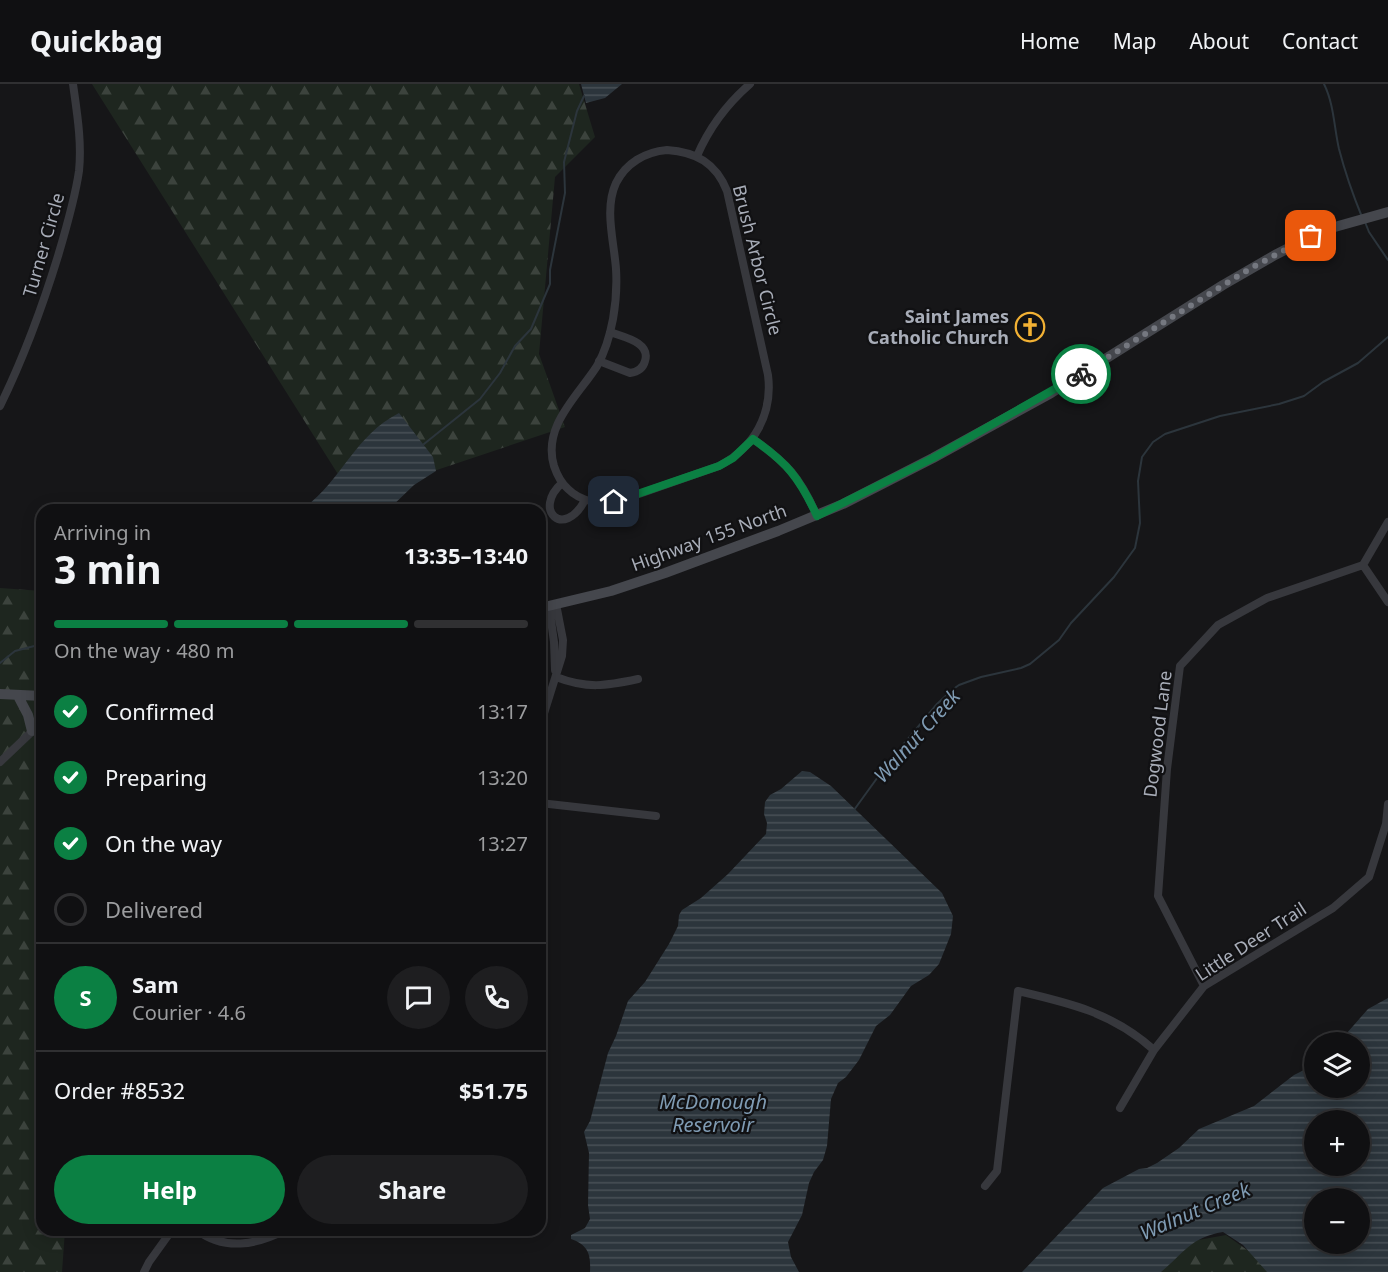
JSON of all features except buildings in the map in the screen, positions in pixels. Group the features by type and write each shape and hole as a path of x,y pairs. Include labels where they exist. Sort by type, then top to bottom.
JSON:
{"main road":[{"name":"Highway 155 North","path":"548,606 611,591 665,573 817,516 933,458 1051,393 1251,268 1324,230 1385,213"},
{"path":"0,694 36,696"},
{"path":"18,696 28,715 32,731"}],"street":[{"name":"Turner Circle","path":"0,406 19,368 40,313 65,232 79,172 80,145 73,84"},
{"path":"562,483 554,490 550,499 551,511 556,517 565,520 578,513 585,500 576,496 562,483 555,470 551,454 553,434 558,422 599,361 610,332 616,291 610,212 616,184 627,168 646,154 667,150 697,156 718,118 750,84"},
{"name":"Brush Arbor Circle","path":"585,500 619,501 711,470 733,458 753,439 767,409 768,375 727,191 713,167 697,156"},
{"path":"599,361 630,373 640,369 645,362 645,353 641,345 610,332"},
{"path":"753,439 779,458 793,472 805,489 817,516"},
{"path":"1388,522 1363,565 1388,602"},
{"name":"Dogwood Lane","path":"1204,986 1158,896 1167,769 1179,666 1218,625 1267,598 1363,565"},
{"path":"546,706 555,677 554,642 548,606"},
{"path":"555,677 578,685 591,686 638,680"},
{"path":"0,762 36,727"},
{"path":"546,804 656,816"},
{"name":"Little Deer Trail","path":"1120,1108 1154,1050 1204,986 1333,908 1369,877 1386,824 1388,804"},
{"path":"985,1186 998,1171 1018,991 1094,1011 1125,1026 1154,1050"},
{"path":"144,1272 148,1262 168,1236"},
{"path":"208,1236 217,1241 252,1244 274,1236"}],"green space":[{"path":"92,84 579,84 595,137 555,177 539,354 565,427 353,498"},
{"path":"0,588 36,591 36,1236 65,1236 62,1272 0,1272"},
{"path":"1226,1235 1264,1262 1273,1272 1148,1272 1171,1245"}],"water":[{"path":"581,84 622,84 605,98 586,103"},
{"path":"399,413 433,457 436,471 414,485 394,504 309,504 329,484 371,433"},
{"name":"McDonough Reservoir","path":"802,771 810,772 831,786 942,893 953,916 951,934 939,964 929,975 911,986 890,1015 876,1026 859,1060 846,1077 838,1083 831,1099 827,1146 823,1160 809,1183 802,1215 788,1242 791,1257 799,1272 590,1272 590,1260 585,1247 571,1239 571,1235 585,1228 590,1219 589,1153 584,1132 590,1121 608,1053 628,1001 645,982 669,944 678,926 682,910 701,898 728,874 766,834 765,802 770,795"},
{"path":"1388,998 1388,1272 1267,1272 1243,1245 1223,1232 1212,1234 1195,1242 1161,1272 1022,1272 1103,1188 1139,1169 1157,1163 1179,1148 1199,1129 1254,1106 1304,1070 1304,1098 1370,1098 1370,1032 1348,1032 1368,1009"}],"waterway":[{"name":"Walnut Creek","path":"1324,84 1332,108 1341,158 1362,217"},
{"path":"424,444 480,399 500,373 515,346 531,329 550,284 550,270 565,193 564,162 577,111 584,96"},
{"name":"Walnut Creek","path":"1365,222 1388,260"},
{"name":"Walnut Creek","path":"854,810 888,763 937,704 952,690 981,677 1030,664 1059,640 1071,623 1114,577 1135,548 1140,523 1138,481 1142,457 1153,442 1165,434 1220,416 1279,404 1304,396 1323,382 1358,363 1388,337"},
{"path":"0,663 15,651 36,646"}],"way so far":[{"path":"1081,374 1251,268 1311,236"}],"place":[{"name":"Saint James Catholic Church","path":"1030,327"}],"route":[{"path":"614,502 711,470 733,458 753,439 779,458 793,472 805,489 817,516 933,458 1081,374"}]}
